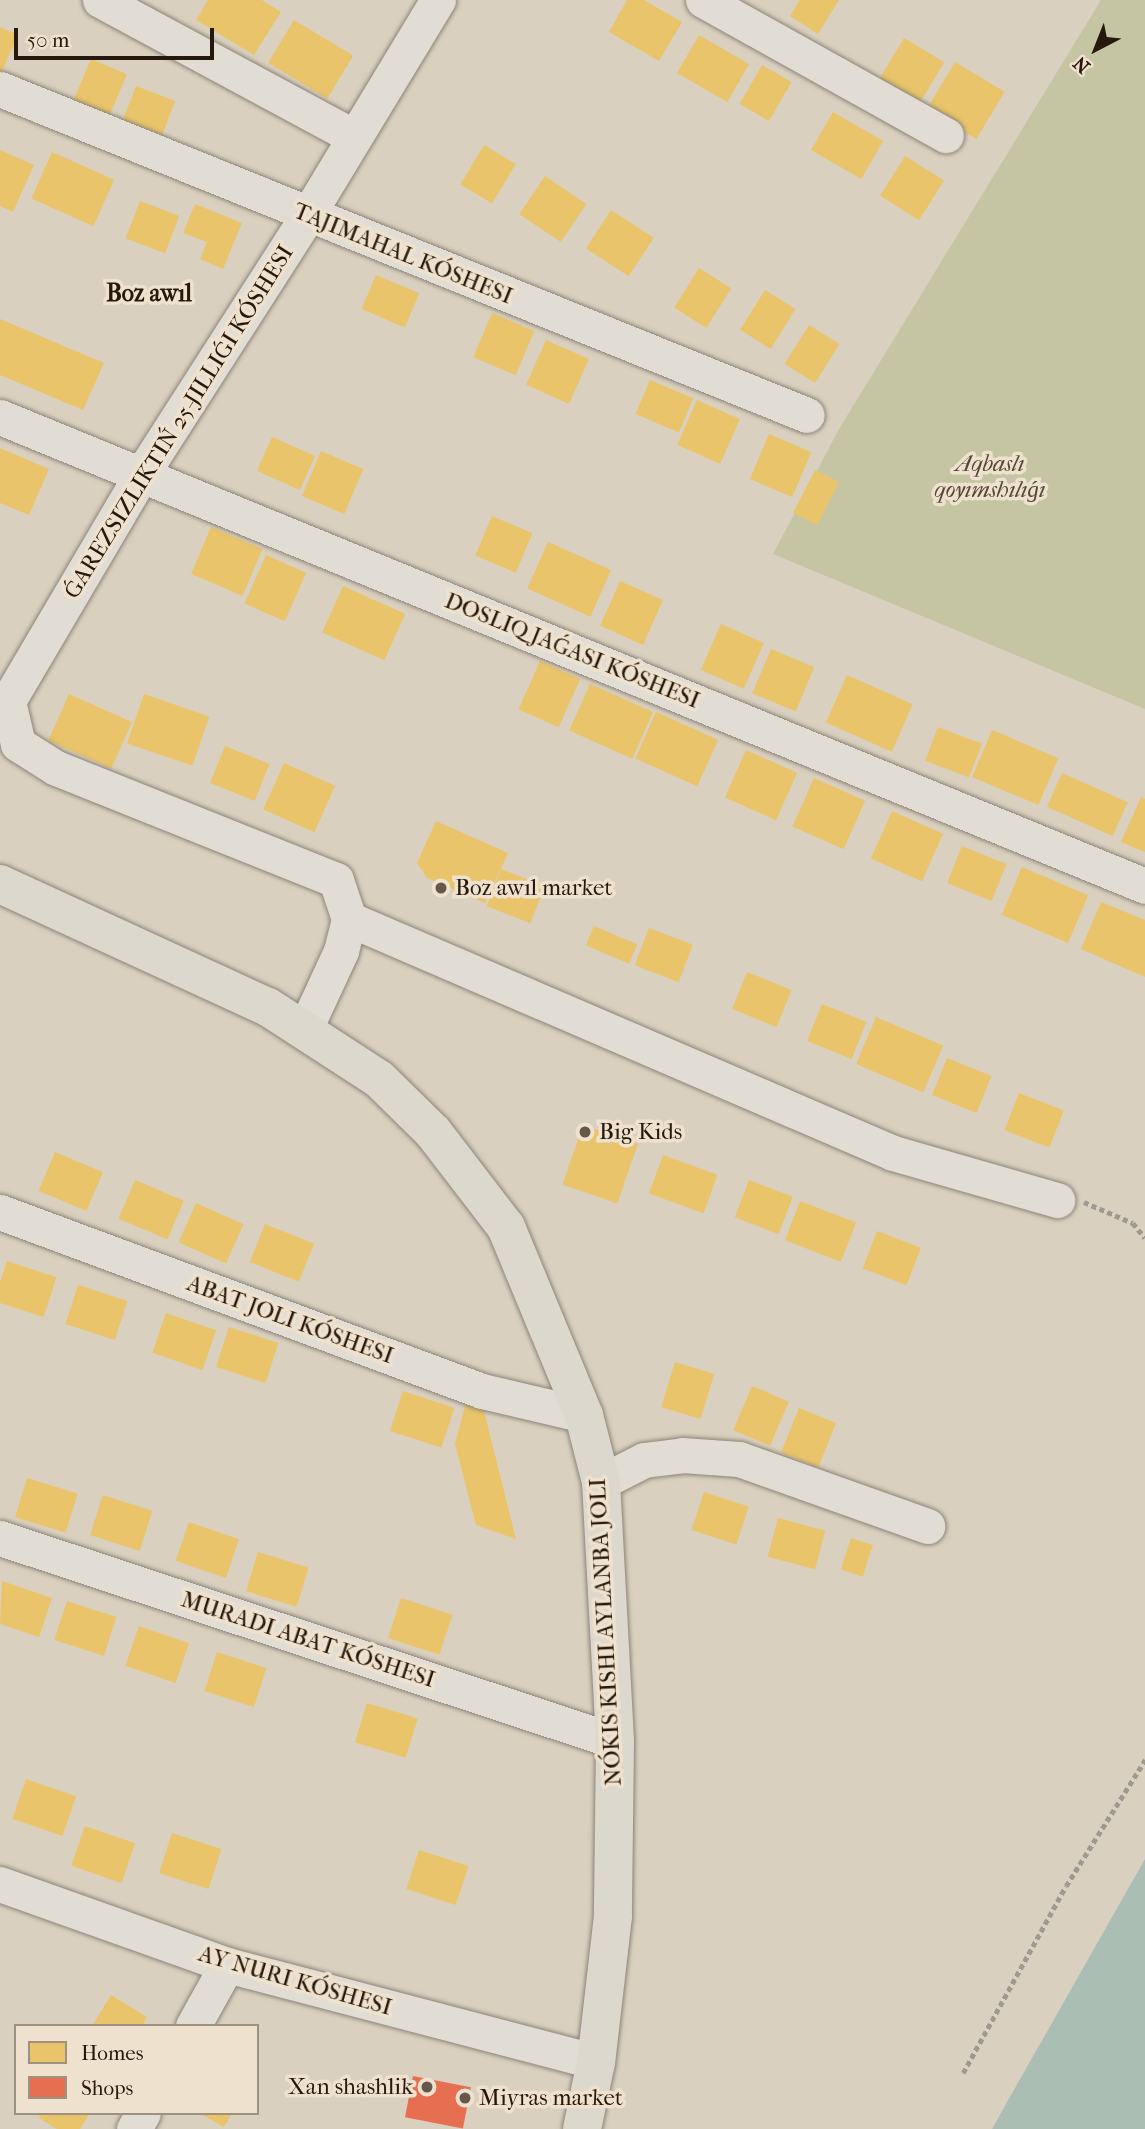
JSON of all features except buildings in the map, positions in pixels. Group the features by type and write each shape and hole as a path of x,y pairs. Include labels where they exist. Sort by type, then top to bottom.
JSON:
{"main road":[{"path":"0,884 268,1007 379,1079 433,1132 506,1227 584,1415 601,1482 615,1741 613,1916 596,2062 582,2129"}],"street":[{"path":"100,0 353,136"},
{"path":"304,1031 341,951 349,919 336,880 56,768 18,744 8,701 141,475 307,216 353,136 438,0"},
{"path":"703,0 946,135"},
{"name":"TAJIMAHAL KÓSHESI","path":"0,89 307,216 807,415"},
{"path":"0,417 1145,886"},
{"path":"349,919 893,1153 1057,1200"},
{"path":"0,1212 482,1391 584,1415"},
{"path":"601,1482 644,1460 682,1455 739,1459 927,1525"},
{"path":"0,1538 615,1741"},
{"path":"0,1884 228,1965 596,2062"},
{"path":"194,2024 228,1965"}],"path":[{"path":"1057,1200 1095,1203 1133,1223 1145,1238"},
{"path":"963,2073 1066,1886 1145,1760"}],"green space":[{"name":"Aqbaslı qoyımshılıǵı","path":"1101,0 1145,0 1145,709 773,554 839,429"}],"shaded area":[{"path":"1145,1859 1145,2129 992,2129 1006,2104"}],"place":[{"name":"Boz awıl market","path":"441,888"},
{"name":"Big Kids","path":"585,1132"},
{"name":"Xan shashlik","path":"427,2087"},
{"name":"Miyras market","path":"465,2098"}],"district":[{"name":"Boz awıl","path":"149,294"}]}
